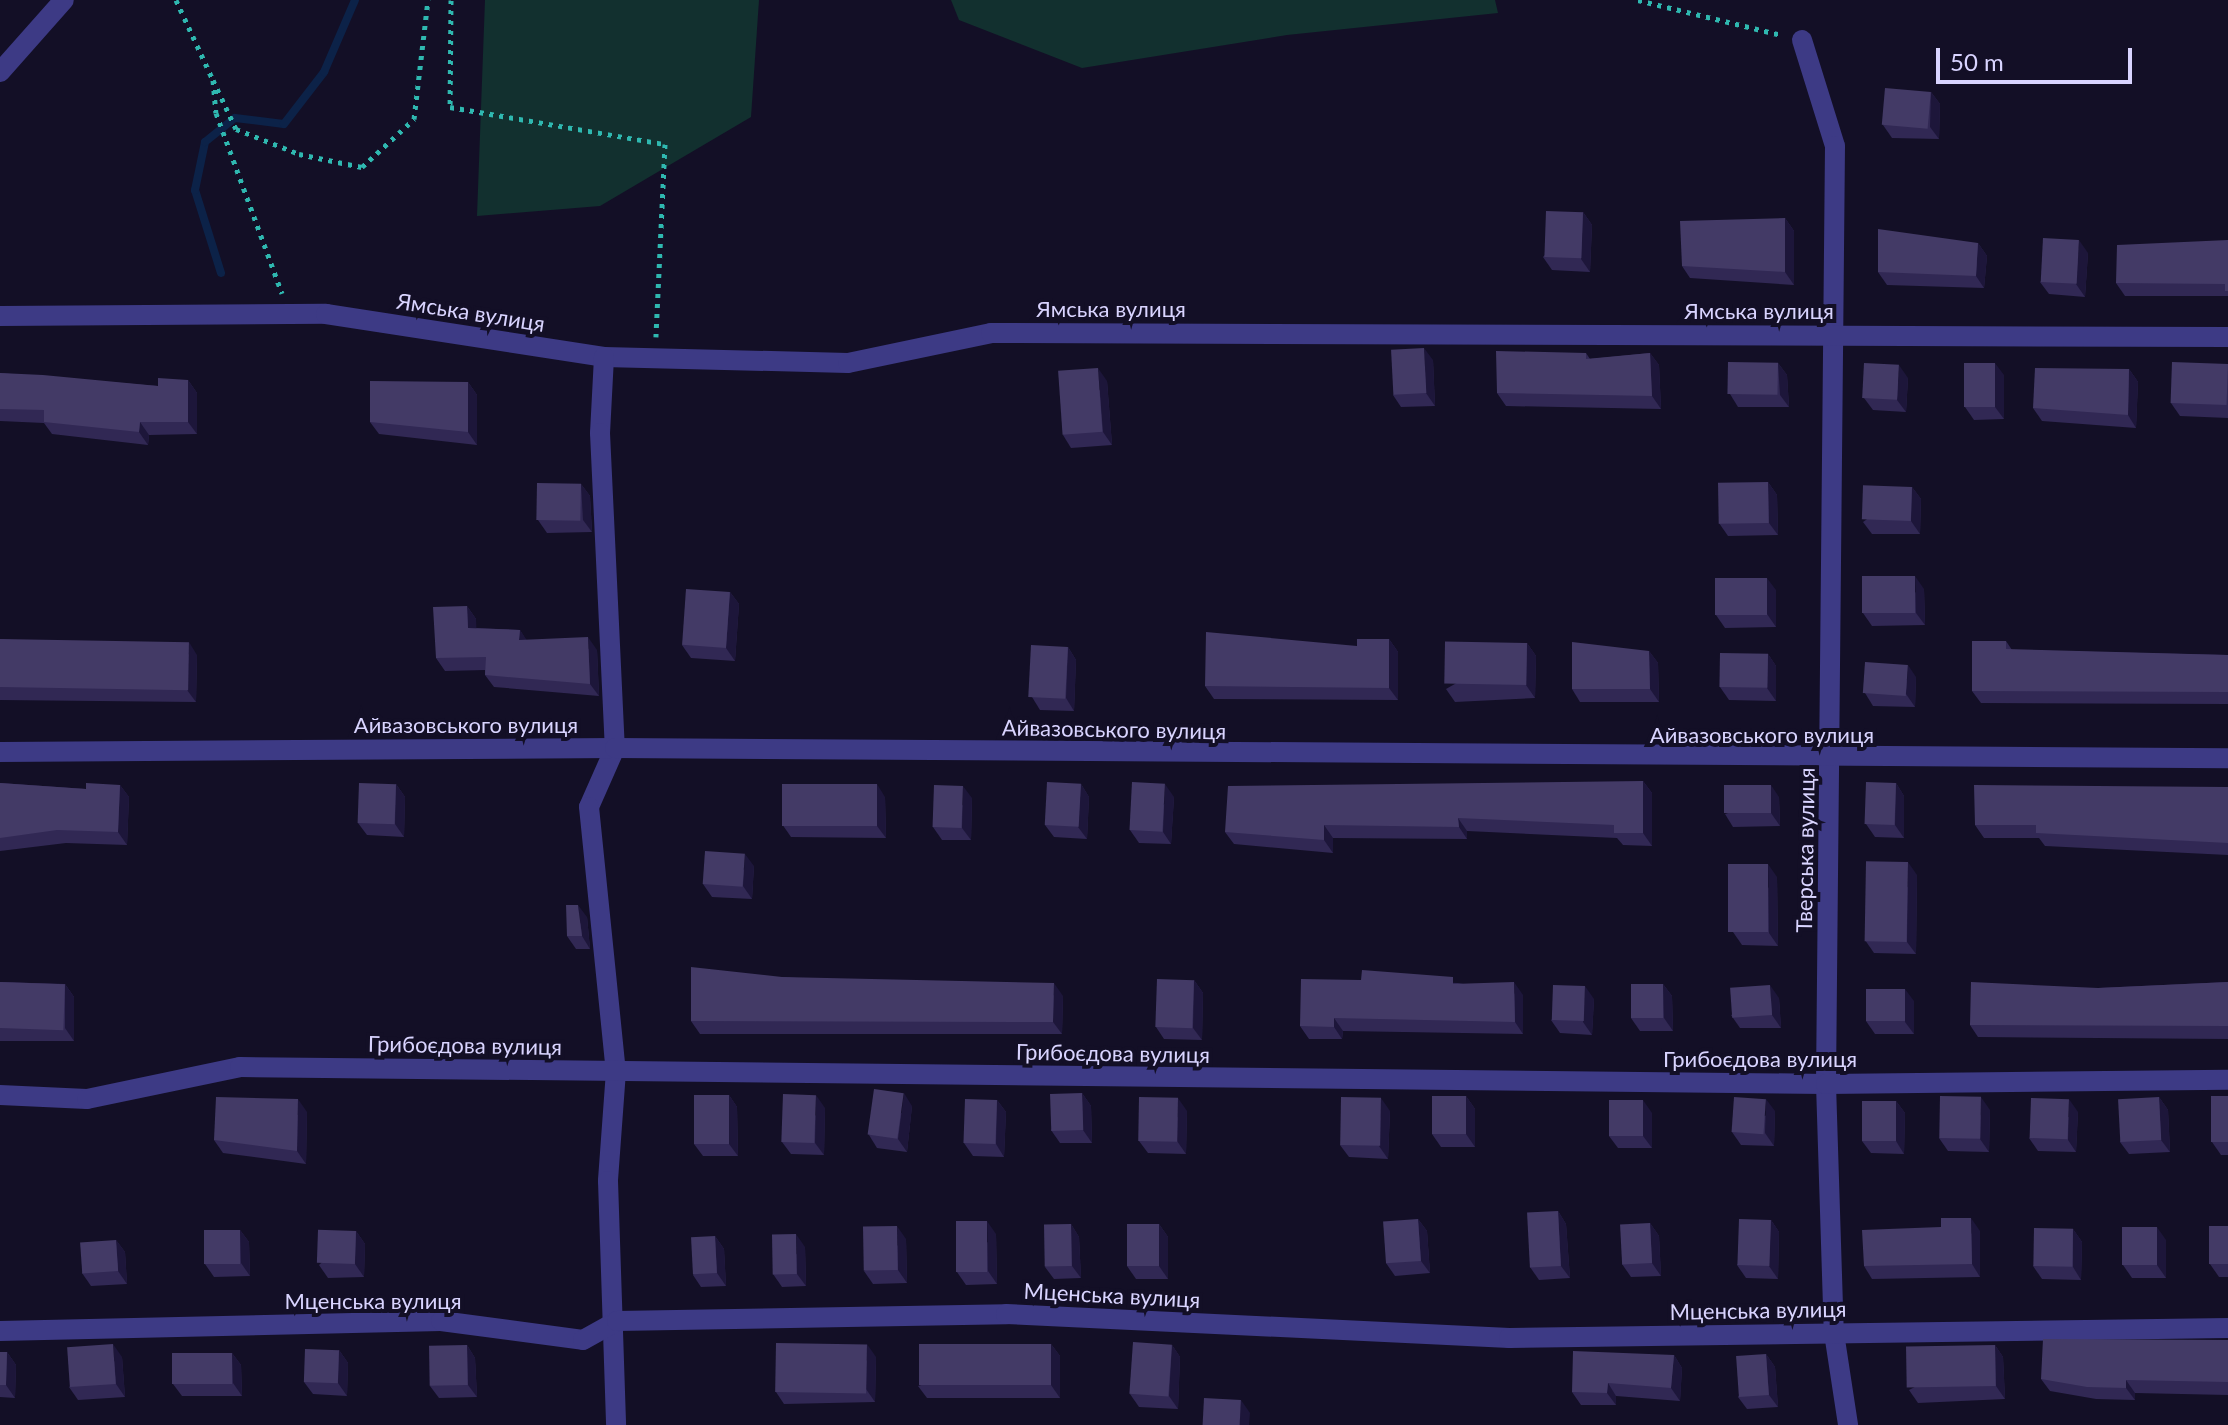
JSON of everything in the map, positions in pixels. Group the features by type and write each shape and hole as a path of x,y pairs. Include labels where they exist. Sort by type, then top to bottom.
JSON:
{"street":[{"path":"0,72 64,0"},
{"name":"Тверська вулиця","path":"1802,40 1835,146 1826,1084 1834,1333 1848,1425"},
{"name":"Ямська вулиця","path":"0,316 288,313 604,357 848,363 991,333 2228,337"},
{"path":"604,357 600,433 615,748 589,807 616,1071 608,1181 617,1321 616,1425"},
{"name":"Айвазовського вулиця","path":"0,752 615,748 1830,760 2228,758"},
{"name":"Грибоєдова вулиця","path":"0,1095 87,1099 240,1067 1826,1084 2228,1080"},
{"name":"Мценська вулиця","path":"0,1331 441,1321 583,1340 617,1321 1006,1314 1509,1338 2228,1328"}],"path":[{"path":"176,0 236,129 299,154 362,167 414,119 428,0"},
{"path":"451,0 450,107 665,144 655,357"},
{"path":"1638,0 1802,40"},
{"path":"213,80 216,113 288,313"}],"green space":[{"path":"485,0 759,0 751,117 600,206 477,216"},
{"path":"951,0 1495,0 1498,13 1287,35 1082,68 959,20"}],"building":[{"path":"1885,88 1931,92 1928,129 1882,125"},
{"path":"1546,211 1583,212 1581,258 1544,257"},
{"path":"1785,218 1785,272 1682,266 1680,221"},
{"path":"1878,229 1978,243 1976,276 1878,272"},
{"path":"2043,238 2079,240 2077,284 2041,282"},
{"path":"2228,240 2228,291 2225,291 2225,284 2116,283 2117,245"},
{"path":"1424,348 1426,393 1393,395 1391,350"},
{"path":"1496,351 1586,353 1586,359 1650,353 1652,396 1497,393"},
{"path":"1728,362 1778,363 1777,395 1727,394"},
{"path":"2172,362 2228,364 2227,405 2171,403"},
{"path":"1864,363 1899,365 1897,400 1862,398"},
{"path":"1964,363 1995,363 1995,407 1964,407"},
{"path":"1098,368 1102,432 1063,435 1058,371"},
{"path":"2035,368 2129,369 2128,415 2033,408"},
{"path":"0,373 158,386 158,378 188,380 188,422 140,422 139,432 44,422 44,410 0,409"},
{"path":"370,381 468,382 468,432 370,422"},
{"path":"1768,482 1769,523 1719,524 1718,483"},
{"path":"537,483 581,484 580,521 536,520"},
{"path":"1863,485 1912,487 1911,521 1862,519"},
{"path":"1862,576 1915,576 1915,613 1862,613"},
{"path":"1715,578 1767,578 1767,615 1715,615"},
{"path":"686,589 730,592 726,648 682,645"},
{"path":"467,606 468,628 520,630 519,640 588,637 590,684 485,675 486,657 436,658 433,607"},
{"path":"1206,632 1357,646 1357,639 1389,639 1389,688 1205,686"},
{"path":"0,639 189,642 188,690 0,687"},
{"path":"1972,641 2006,641 2006,649 2228,655 2228,692 1972,691"},
{"path":"1445,642 1527,643 1526,685 1444,684"},
{"path":"1572,642 1649,651 1650,689 1572,689"},
{"path":"1031,645 1068,647 1065,699 1028,697"},
{"path":"1720,653 1768,654 1767,688 1719,687"},
{"path":"1865,662 1908,665 1906,696 1863,693"},
{"path":"1643,781 1643,833 1614,833 1614,825 1458,818 1459,827 1324,825 1324,840 1225,832 1228,786"},
{"path":"1047,782 1081,784 1079,827 1045,825"},
{"path":"1132,782 1165,784 1162,832 1129,830"},
{"path":"1866,782 1896,783 1895,825 1865,824"},
{"path":"0,783 86,789 86,783 120,785 118,832 57,830 0,838"},
{"path":"359,783 396,784 395,824 358,823"},
{"path":"782,784 877,784 877,826 782,826"},
{"path":"934,785 963,786 962,828 933,827"},
{"path":"1724,785 1771,785 1771,813 1724,813"},
{"path":"1974,785 2228,787 2228,843 2036,833 2036,825 1975,825"},
{"path":"705,851 745,854 743,887 703,884"},
{"path":"1866,861 1908,862 1907,942 1865,941"},
{"path":"1728,864 1768,864 1768,932 1728,932"},
{"path":"566,905 578,905 582,936 567,936"},
{"path":"691,967 782,977 1054,983 1053,1022 691,1021"},
{"path":"1362,970 1453,977 1453,984 1514,982 1515,1022 1334,1018 1334,1027 1300,1026 1301,979 1361,980"},
{"path":"1157,979 1194,980 1192,1028 1155,1027"},
{"path":"0,982 65,984 63,1030 0,1028"},
{"path":"1971,982 2098,988 2228,982 2228,1026 1970,1025"},
{"path":"1631,984 1663,984 1663,1018 1631,1018"},
{"path":"1553,985 1585,986 1584,1021 1552,1020"},
{"path":"1770,985 1772,1015 1732,1018 1730,988"},
{"path":"1866,989 1905,989 1905,1021 1866,1021"},
{"path":"874,1089 904,1093 897,1139 868,1135"},
{"path":"1082,1093 1083,1130 1051,1131 1050,1094"},
{"path":"783,1094 816,1095 814,1143 781,1142"},
{"path":"694,1095 729,1095 729,1144 694,1144"},
{"path":"1432,1096 1466,1096 1466,1134 1432,1134"},
{"path":"1940,1096 1981,1097 1980,1139 1939,1138"},
{"path":"2211,1096 2228,1096 2228,1142 2211,1142"},
{"path":"216,1097 298,1099 297,1151 214,1140"},
{"path":"1139,1097 1178,1098 1177,1142 1138,1141"},
{"path":"1341,1097 1381,1098 1380,1146 1340,1145"},
{"path":"1734,1097 1766,1099 1763,1134 1732,1132"},
{"path":"2159,1097 2161,1140 2120,1142 2118,1099"},
{"path":"2031,1098 2069,1099 2068,1139 2030,1138"},
{"path":"965,1099 997,1100 995,1144 963,1143"},
{"path":"1609,1100 1643,1100 1643,1136 1609,1136"},
{"path":"1862,1101 1896,1101 1896,1141 1862,1141"},
{"path":"1558,1211 1561,1266 1530,1268 1527,1213"},
{"path":"1941,1218 1971,1218 1972,1264 1864,1266 1862,1230 1941,1227"},
{"path":"1418,1219 1421,1261 1386,1263 1383,1221"},
{"path":"1739,1219 1771,1220 1769,1266 1737,1265"},
{"path":"956,1221 987,1221 987,1272 956,1272"},
{"path":"1650,1223 1652,1263 1622,1265 1620,1225"},
{"path":"1044,1224 1071,1224 1072,1266 1045,1266"},
{"path":"1127,1224 1159,1224 1159,1266 1127,1266"},
{"path":"897,1226 898,1270 864,1271 863,1227"},
{"path":"2209,1226 2228,1226 2228,1264 2209,1264"},
{"path":"2122,1227 2157,1227 2157,1265 2122,1265"},
{"path":"2034,1228 2073,1229 2072,1267 2033,1266"},
{"path":"204,1230 240,1230 240,1264 204,1264"},
{"path":"318,1230 356,1231 355,1264 317,1263"},
{"path":"772,1234 796,1234 797,1274 773,1274"},
{"path":"715,1236 717,1273 693,1274 691,1237"},
{"path":"116,1240 118,1271 82,1273 80,1243"},
{"path":"2043,1339 2228,1340 2228,1382 2126,1380 2126,1388 2087,1387 2041,1379"},
{"path":"1133,1342 1172,1345 1168,1397 1129,1394"},
{"path":"776,1343 867,1345 866,1394 775,1392"},
{"path":"113,1344 116,1384 70,1387 67,1347"},
{"path":"919,1344 1051,1344 1051,1385 919,1385"},
{"path":"467,1345 468,1385 430,1386 429,1346"},
{"path":"1995,1345 1996,1386 1907,1388 1906,1347"},
{"path":"305,1349 339,1350 338,1383 304,1382"},
{"path":"1573,1351 1674,1355 1671,1388 1608,1383 1607,1393 1572,1392"},
{"path":"0,1352 7,1352 6,1385 0,1385"},
{"path":"172,1353 232,1353 232,1384 172,1384"},
{"path":"1766,1354 1769,1395 1739,1397 1736,1356"},
{"path":"1204,1398 1241,1400 1240,1425 1203,1425"}],"waterway":[{"path":"221,273 195,190 205,142 235,118 284,124 324,72 355,0"}]}
